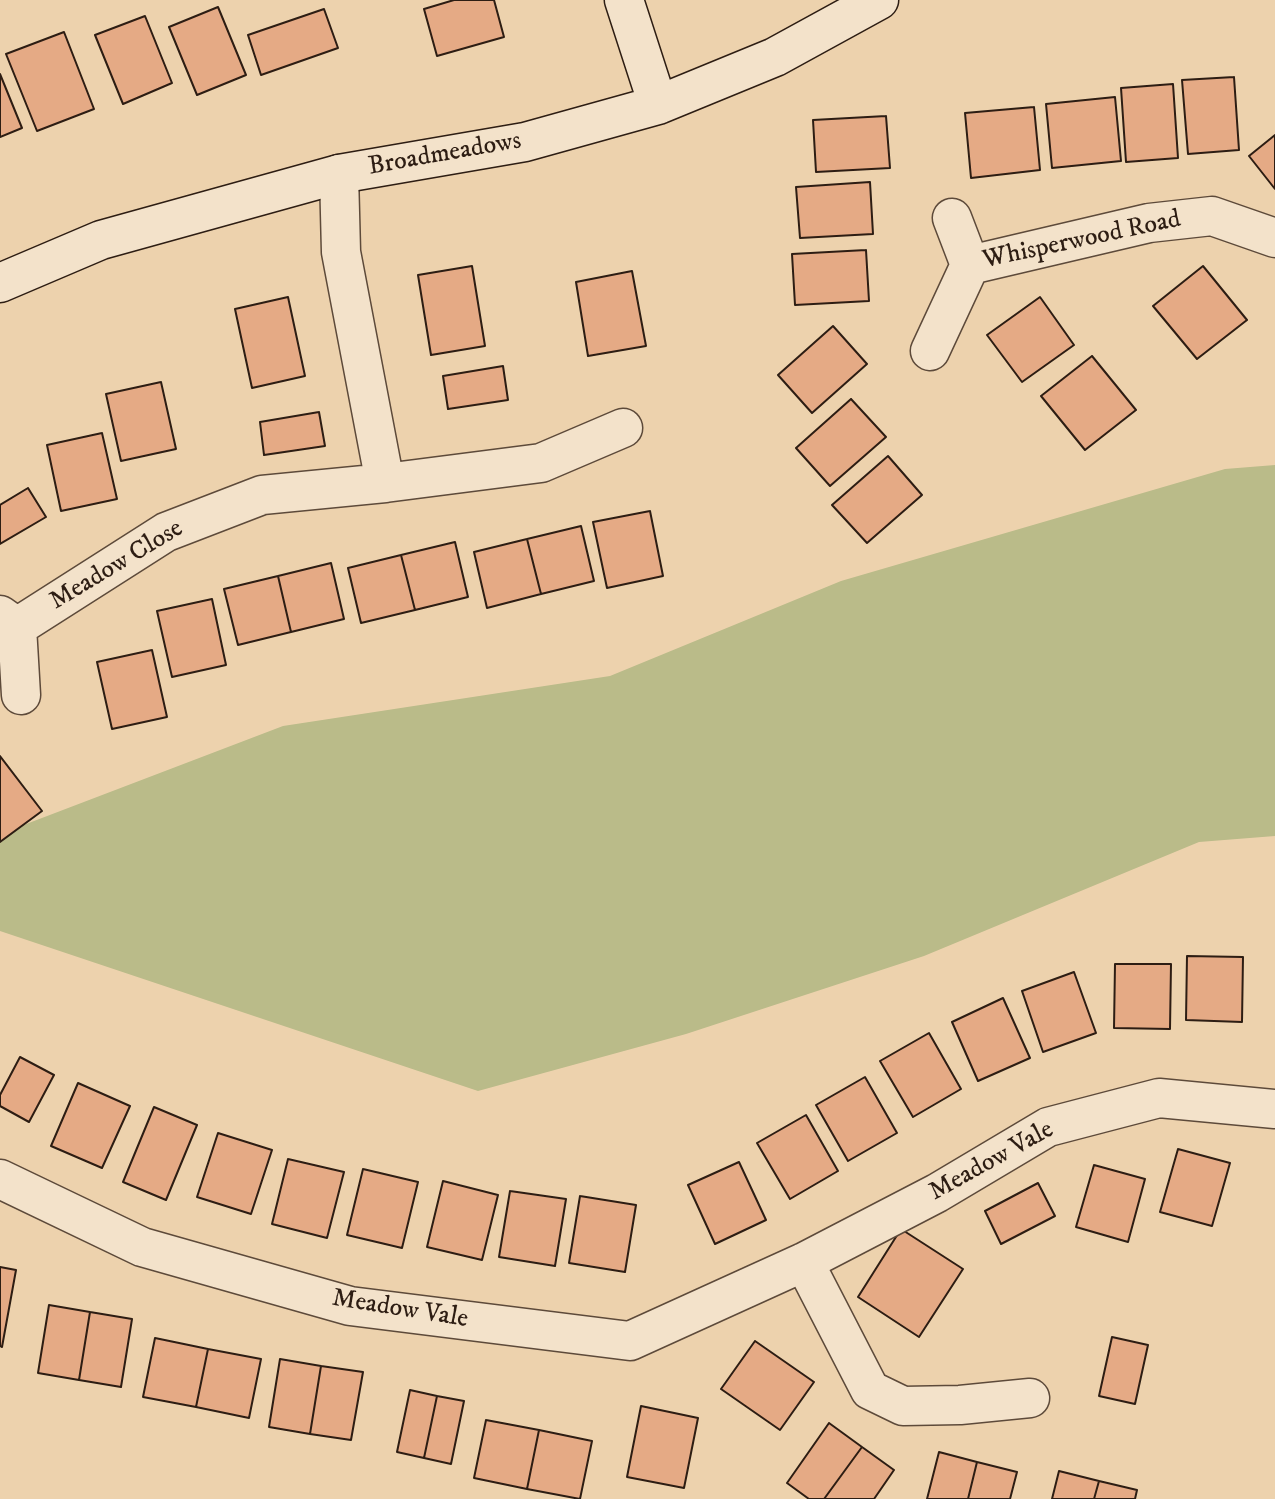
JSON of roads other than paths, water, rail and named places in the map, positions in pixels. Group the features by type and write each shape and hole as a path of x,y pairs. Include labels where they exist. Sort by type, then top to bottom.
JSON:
{"street":[{"path":"624,0 658,105"},
{"name":"Broadmeadows","path":"0,283 101,240 339,174 525,142 658,105 775,57 879,0"},
{"path":"339,174 341,252 384,483"},
{"name":"Whisperwood Road","path":"970,265 1149,223 1212,216 1275,238"},
{"name":"Whisperwood Road","path":"930,351 970,265 952,218"},
{"name":"Meadow Close","path":"21,695 8,621 166,532 262,495 541,463 623,428"},
{"name":"Meadow Vale","path":"0,1180 142,1247 350,1306 630,1341 804,1262 937,1193 1048,1127 1159,1098 1275,1109"},
{"path":"804,1262 870,1390 903,1406 960,1405 1030,1398"}]}
